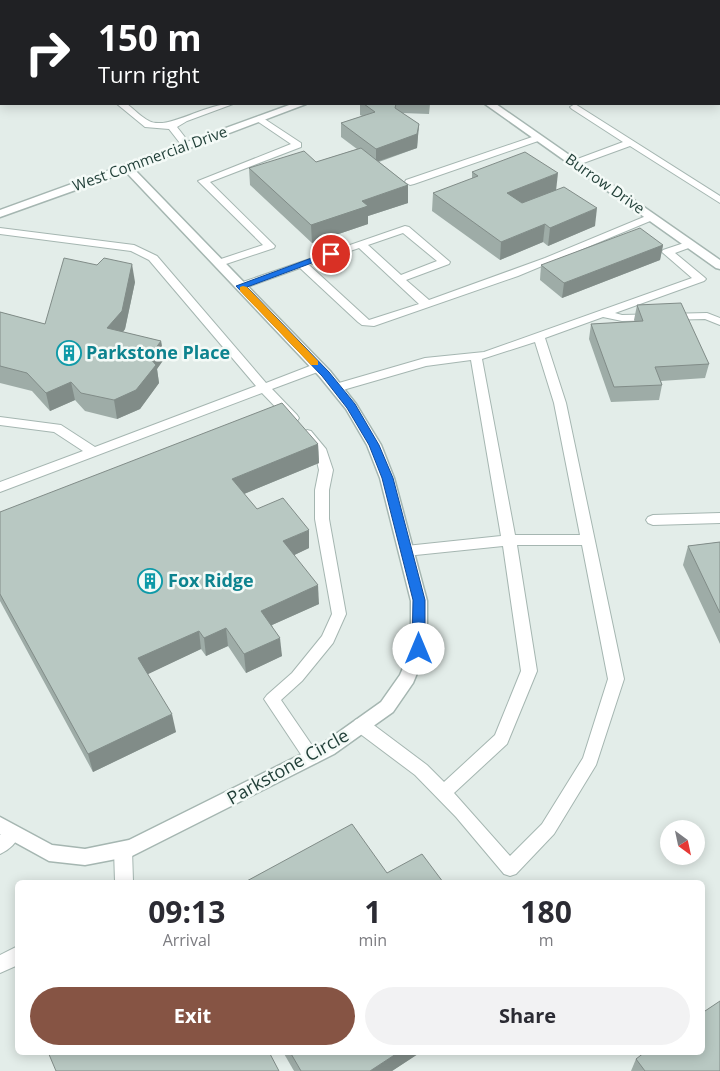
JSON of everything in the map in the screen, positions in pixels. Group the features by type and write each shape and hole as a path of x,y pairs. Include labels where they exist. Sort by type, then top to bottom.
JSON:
{"street":[{"name":"West Commercial Drive","path":"0,214 298,105"},
{"name":"Burrow Drive","path":"491,105 720,265"},
{"name":"Parkstone Circle","path":"7,829 49,853 85,857 132,848 328,749 387,707 407,678 419,649 419,600 387,478 374,445 351,407 319,367 127,167"}],"lane":[{"path":"123,105 148,125 172,126 225,105"},
{"path":"575,107 720,200"},
{"path":"219,263 270,246 203,181 298,145 260,119"},
{"path":"172,126 186,145"},
{"path":"410,182 538,138"},
{"path":"575,163 630,143"},
{"path":"302,264 362,320 366,323 374,323 511,276 592,244 651,217"},
{"path":"241,286 405,229 445,262 399,279"},
{"path":"0,231 134,248 153,258 264,389 284,407 321,452 326,470 322,490 322,519 339,614 328,639 297,677 272,699 312,757"},
{"path":"360,244 427,305"},
{"path":"336,388 425,362 486,355 700,278 667,252 690,244"},
{"path":"604,314 622,318 707,316 720,322"},
{"path":"361,725 421,770 510,868 548,829 590,760 616,679 560,403 538,337"},
{"path":"443,793 501,739 529,671 509,540 476,356"},
{"path":"0,487 319,367"},
{"path":"0,421 57,428 94,452"},
{"path":"653,520 720,518"},
{"path":"406,551 509,540 587,540"},
{"path":"0,846 7,829"},
{"path":"123,850 124,880"},
{"path":"0,964 15,956"}],"building":[{"path":"365,105 396,105 395,108 419,124 417,134 376,149 341,123 375,112"},
{"path":"361,148 408,185 362,201 368,206 311,225 249,168 304,151 316,162"},
{"path":"525,152 558,173 507,193 522,203 564,187 597,208 550,228 545,224 501,242 433,193 478,176 472,172"},
{"path":"640,228 663,245 564,283 541,265"},
{"name":"Parkstone Place","path":"64,258 97,265 104,258 132,264 122,311 107,328 161,341 149,357 156,365 136,390 114,400 81,393 71,382 46,393 27,373 0,366 0,312 45,324"},
{"path":"681,303 709,364 655,367 662,385 614,387 591,324 643,321 637,305"},
{"name":"Fox Ridge","path":"282,403 318,444 232,479 257,509 283,498 309,530 283,541 318,585 261,611 280,638 244,654 226,628 204,638 199,631 138,658 172,714 88,754 0,594 0,512"},
{"path":"720,542 720,613 688,546"},
{"path":"352,824 387,873 422,854 442,880 249,880"},
{"path":"720,1001 720,1071 645,1071 636,1059 641,1055 705,1055 705,1011"},
{"path":"49,1055 271,1055 279,1071 56,1071"},
{"path":"292,1055 394,1055 370,1071 301,1071"}],"slow traffic":[{"path":"243,289 315,363"}],"place":[{"name":"Parkstone Place","path":"69,353"},
{"name":"Fox Ridge","path":"150,581"}],"route":[{"path":"331,254 241,286 325,374 351,407 374,445 387,478 419,600 419,649"}]}
